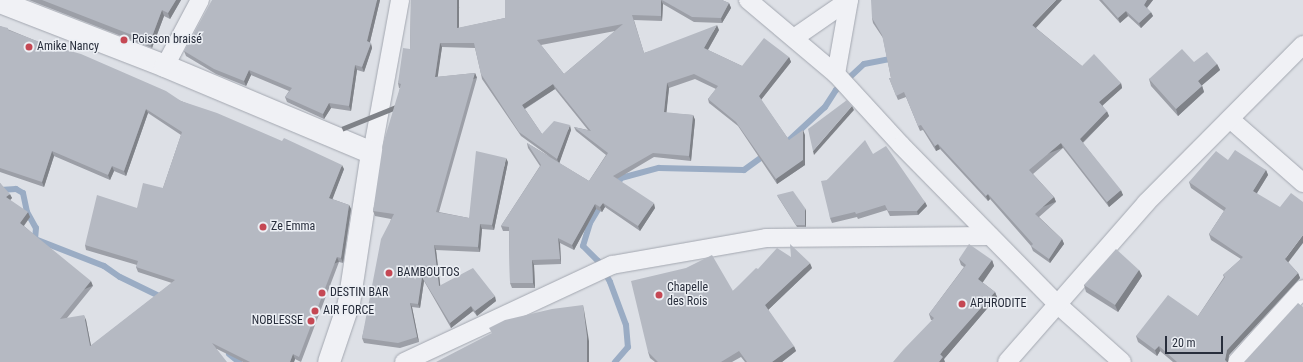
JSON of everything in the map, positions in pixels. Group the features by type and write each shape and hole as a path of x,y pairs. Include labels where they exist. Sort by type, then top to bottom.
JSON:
{"street":[{"path":"165,66 200,0"},
{"path":"329,362 349,303 372,153 400,0"},
{"path":"748,0 842,80 990,236 1057,304 1122,362"},
{"path":"794,38 849,0"},
{"path":"842,80 849,0"},
{"path":"0,2 165,66 372,153"},
{"path":"1007,362 1146,203 1303,45"},
{"path":"1230,119 1303,183"},
{"path":"404,362 604,268 766,238 990,236"},
{"path":"1237,362 1303,289"}],"building":[{"path":"42,0 176,0 168,13 162,10 150,42"},
{"path":"212,0 377,0 367,41 371,43 362,67 355,65 349,106 329,103 323,114 285,97 292,88 249,70 244,81 214,69 184,51"},
{"path":"411,0 457,0 457,28 505,18 505,0 661,0 661,16 632,15 644,53 717,25 704,48 742,66 764,38 789,57 759,96 789,140 803,130 803,160 776,179 736,122 708,99 718,86 694,74 667,83 664,112 693,115 689,156 653,153 613,176 654,203 638,226 603,203 600,207 595,204 572,245 558,238 560,259 532,260 533,283 510,283 509,227 501,226 541,165 527,143 589,181 608,153 574,127 591,131 553,84 522,105 542,134 554,121 570,125 557,159 519,132 481,74 474,43 440,43 435,77 475,73 436,212 469,218 476,151 506,158 492,225 480,224 478,247 434,245 439,286 473,268 495,296 475,311 471,306 450,323 422,277 418,304 410,303 417,337 398,343 362,338 381,239 394,214 373,211 383,144 401,84 398,83 403,48 410,49","holes":["623,24 564,74 537,40"]},
{"path":"662,0 722,0 729,3 721,18 692,17"},
{"path":"871,0 1056,0 1032,25 1082,66 1094,54 1121,83 1099,102 1107,111 1080,139 1121,190 1107,202 1061,143 1029,170 1054,197 1035,214 1062,239 1049,259 1031,246 1033,244 988,194 986,196 938,144 935,146 921,125 918,126 904,92 896,96 889,78 891,78 882,35 872,18"},
{"path":"1102,0 1147,0 1144,5 1151,12 1139,23 1126,11 1118,18"},
{"path":"0,26 45,44 81,54 166,91 181,101 217,113 282,141 284,138 342,165 329,198 349,205 341,258 337,257 299,357 293,354 290,362 250,362 212,343 227,362 0,362 0,183 10,194 6,197 28,212 20,223 91,281 60,319 84,315 90,346 175,280 136,267 138,261 85,245 97,195 137,208 143,183 163,188 182,132 146,109 124,171 112,166 108,175 52,151 42,182 0,168"},
{"path":"1182,49 1194,62 1207,52 1217,64 1198,81 1202,86 1176,109 1149,79"},
{"path":"847,100 852,106 813,151 808,129"},
{"path":"865,140 873,154 886,146 925,202 917,211 888,211 885,205 856,214 855,212 830,218 821,181 827,180"},
{"path":"1235,150 1266,170 1253,191 1280,207 1291,193 1303,202 1303,235 1285,259 1298,273 1227,350 1225,360 1227,362 1177,362 1159,346 1155,350 1136,336 1168,295 1198,316 1225,277 1223,275 1243,257 1209,234 1226,208 1189,182 1216,151 1228,160"},
{"path":"793,191 805,208 805,225 796,225 777,195"},
{"path":"790,244 810,263 765,305 794,346 772,362 747,362 739,351 721,362 658,362 648,352 631,281 686,268 712,255 733,291 756,268 758,269 777,248 791,257"},
{"path":"969,244 992,260 978,279 995,292 940,354 943,357 939,362 893,362 934,318 929,314 966,265 959,259"},
{"path":"1116,249 1139,270 1115,305 1084,285"},
{"path":"1298,303 1303,307 1303,362 1244,362"},
{"path":"583,305 587,336 587,362 436,362 492,333 489,328 505,320 552,309"}],"waterway":[{"path":"785,144 825,107 836,90 864,64 894,58"},
{"path":"616,187 621,178 659,168 744,170 765,155"},
{"path":"0,190 16,189 23,193 27,212 36,228 35,239 104,266 120,277 163,298"},
{"path":"602,203 590,223 583,246 598,261 610,282 626,325 628,347 615,362"},
{"path":"229,354 239,362"}],"place":[{"name":"Poisson braisé","path":"124,40"},
{"name":"Amike Nancy","path":"29,47"},
{"name":"Ze Emma","path":"263,227"},
{"name":"BAMBOUTOS","path":"389,273"},
{"name":"DESTIN BAR","path":"322,293"},
{"name":"Chapelle des Rois","path":"659,295"},
{"name":"APHRODITE","path":"962,304"},
{"name":"AIR FORCE","path":"315,311"},
{"name":"NOBLESSE","path":"311,321"}]}
